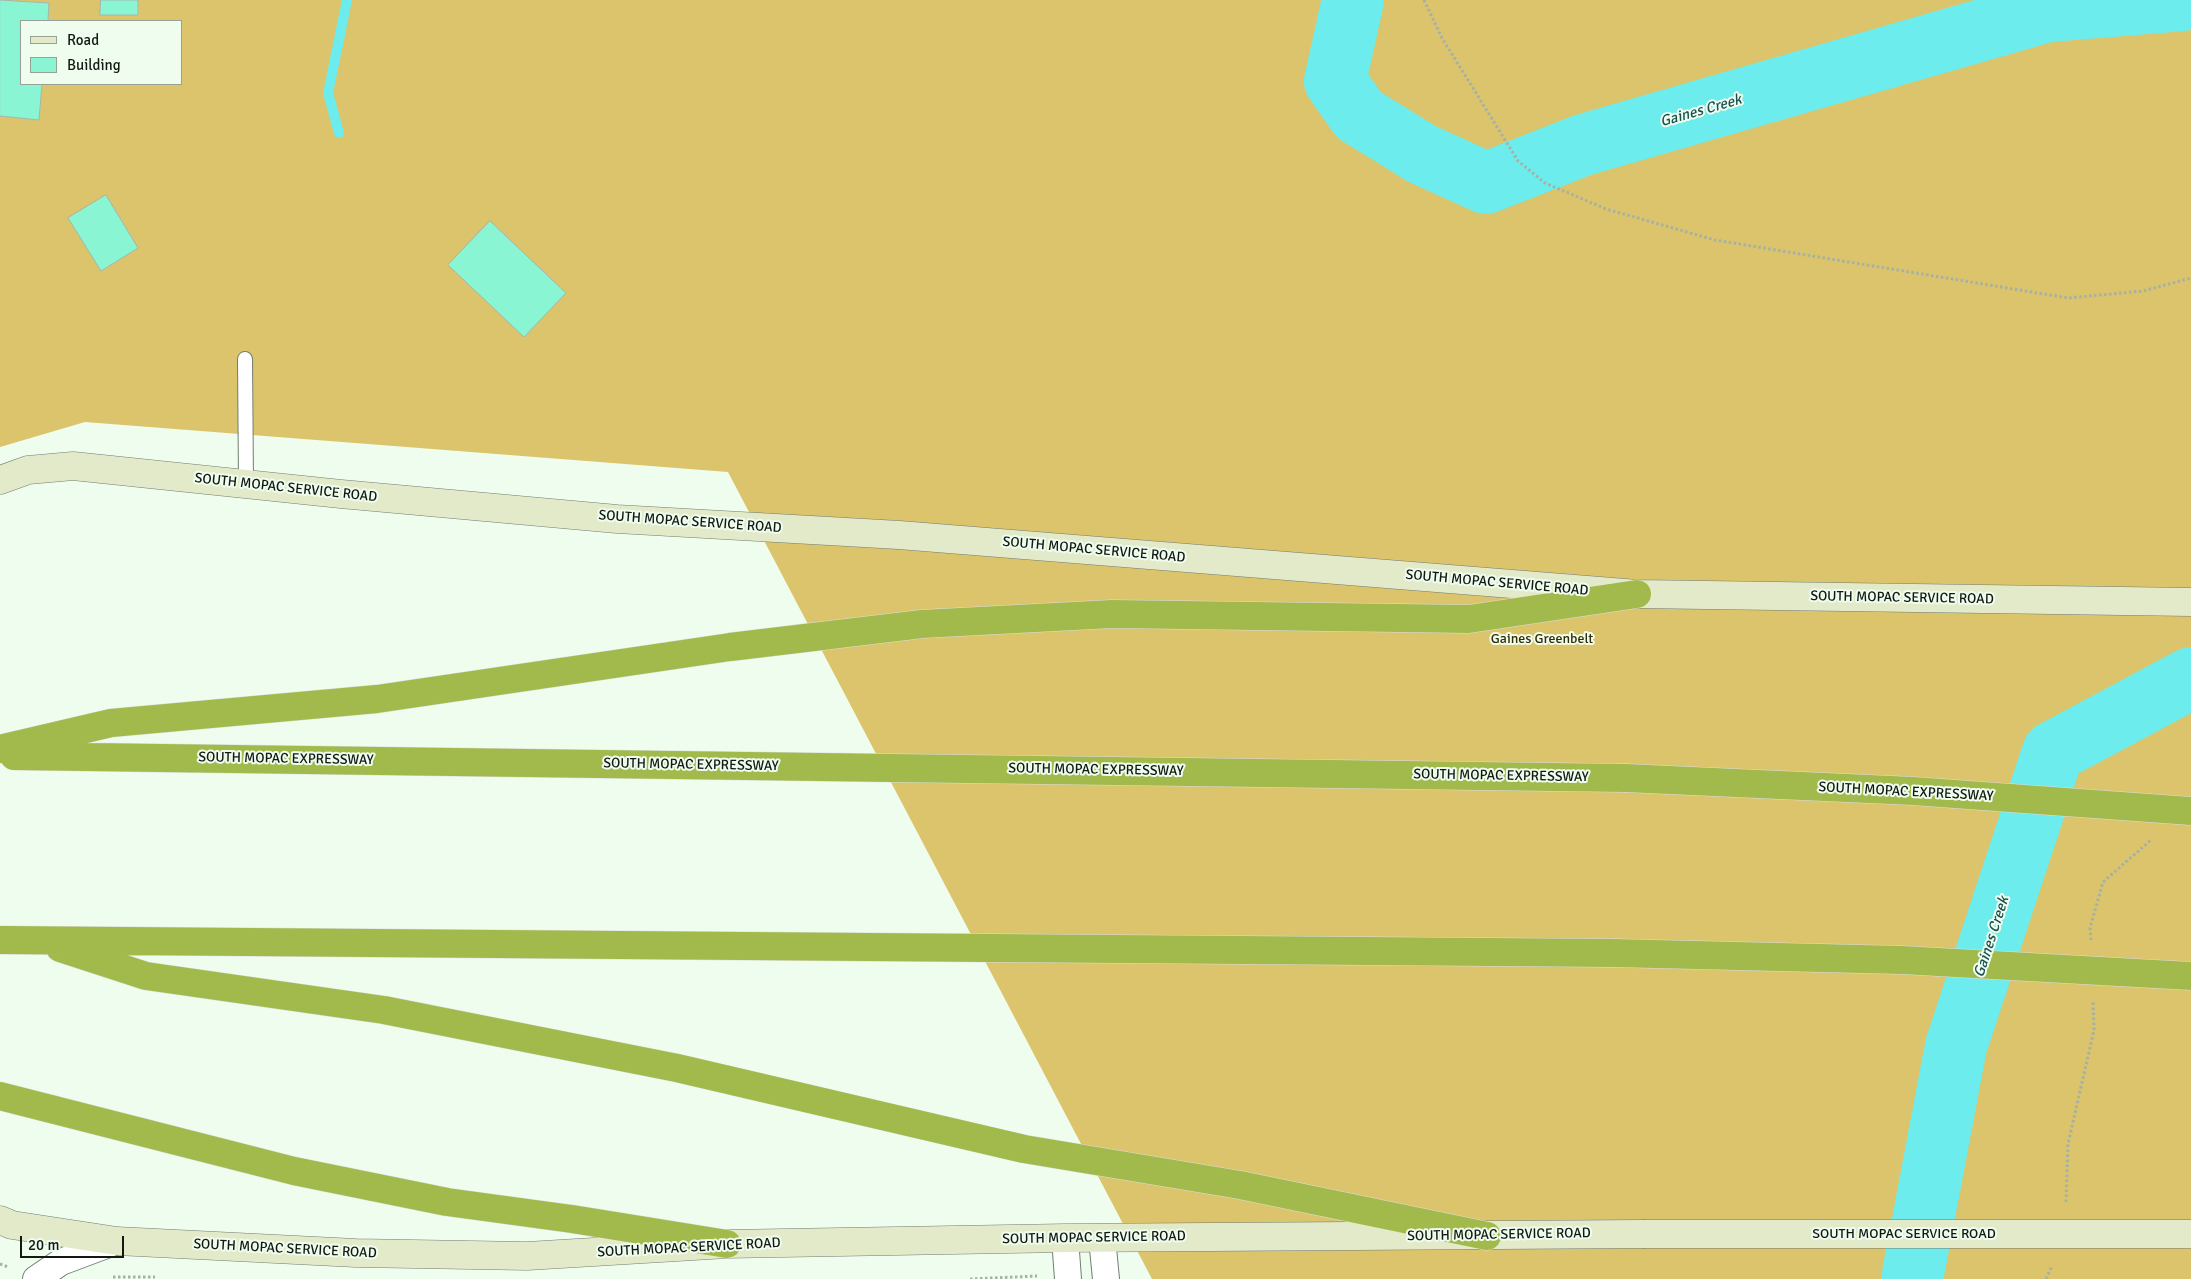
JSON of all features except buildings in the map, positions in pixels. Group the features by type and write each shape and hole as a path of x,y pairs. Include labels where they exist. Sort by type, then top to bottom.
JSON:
{"highway":[{"path":"0,749 111,723 377,699 730,647 922,624 1112,614 1469,619 1638,594"},
{"name":"SOUTH MOPAC EXPRESSWAY","path":"0,756 1625,778 1913,791 2191,812"},
{"path":"0,940 1613,953 1902,960 2191,976"},
{"path":"37,940 146,976 384,1010 678,1068 1024,1148 1240,1185 1487,1236"},
{"path":"0,1096 294,1171 447,1202 572,1219 727,1244"}],"main road":[{"name":"SOUTH MOPAC SERVICE ROAD","path":"0,480 28,470 73,466 618,519 899,535 1638,594 2191,602"},
{"name":"SOUTH MOPAC SERVICE ROAD","path":"0,1220 12,1225 117,1241 356,1253 527,1256 727,1244 1065,1238 1642,1234 2191,1234"}],"street":[{"path":"1065,1238 1068,1279"},
{"path":"1102,1238 1106,1279"},
{"path":"36,1279 61,1262 117,1241"}],"lane":[{"path":"245,359 246,484"}],"path":[{"path":"1424,0 1442,38 1518,160 1545,184 1606,209 1715,240 2068,298 2143,291 2191,278"},
{"path":"2091,947 2090,928 2103,882 2154,837"},
{"path":"2066,1210 2068,1144 2094,1030 2092,993"},
{"path":"0,1264 10,1268"},
{"path":"2046,1279 2053,1264"}],"green space":[{"name":"Gaines Greenbelt","path":"0,0 2191,0 2191,1279 1152,1279 728,472 85,422 0,447"}],"waterway":[{"path":"339,133 328,93 347,0"},
{"name":"Gaines Creek","path":"1353,0 1335,81 1359,115 1422,154 1486,183 1583,145 2048,11 2183,0"},
{"name":"Gaines Creek","path":"1912,1279 1956,1046 2053,752 2191,678"}]}
